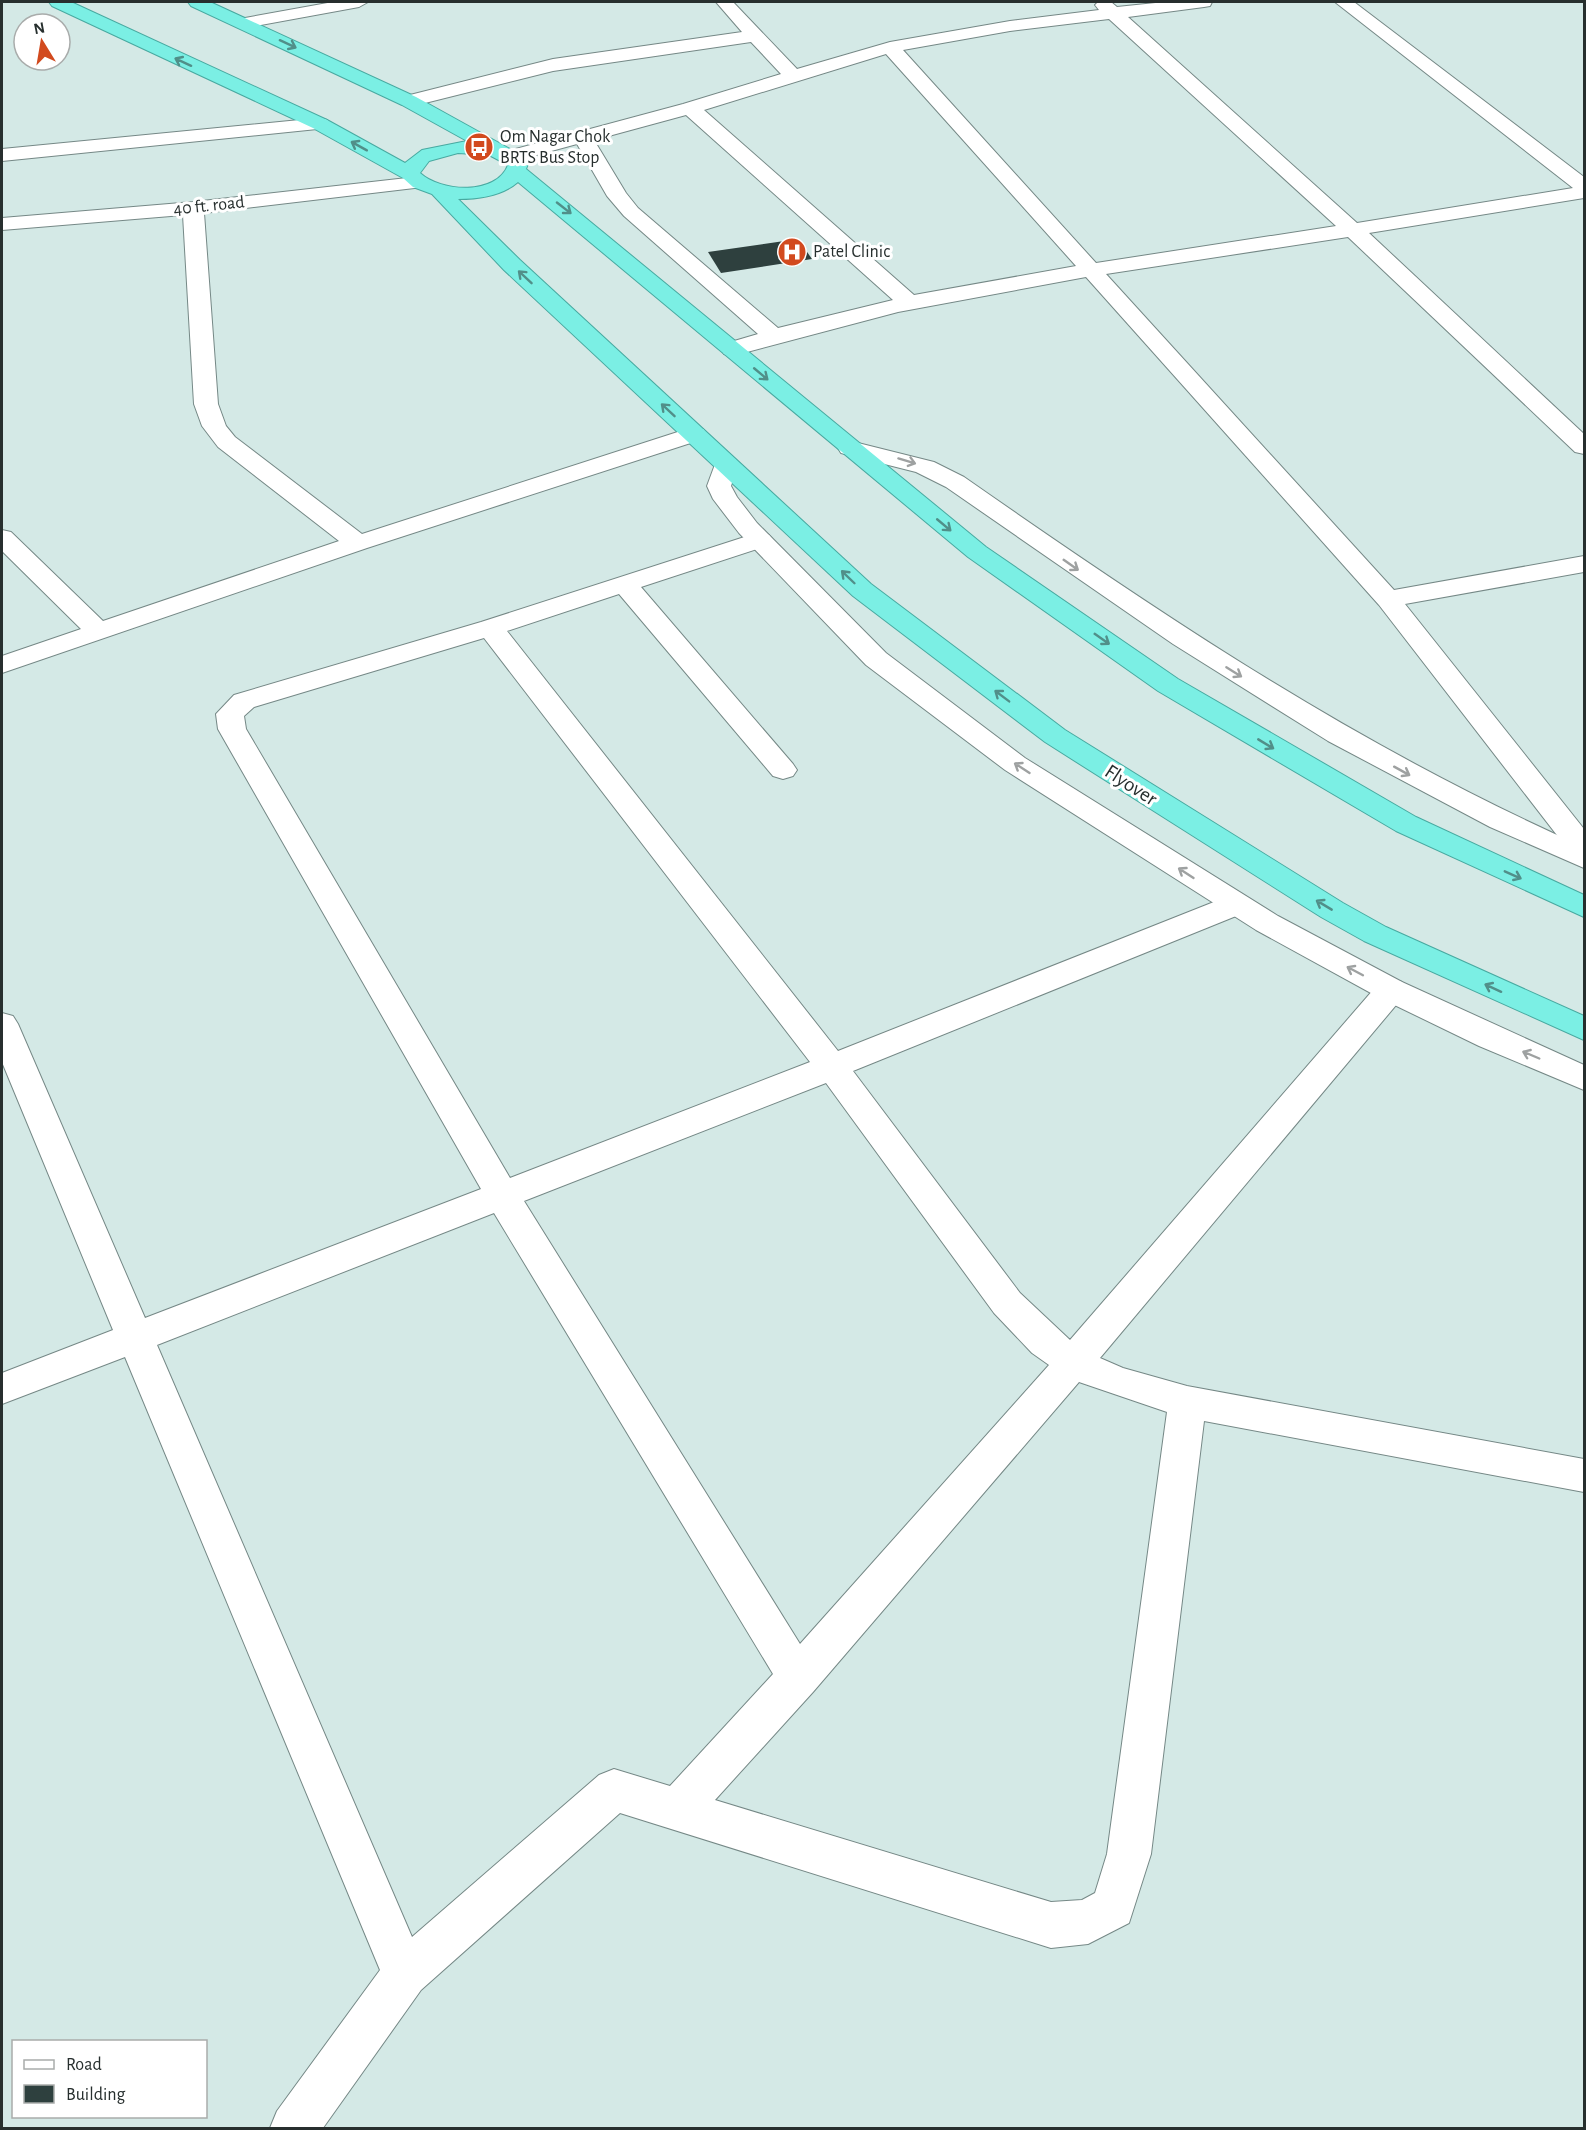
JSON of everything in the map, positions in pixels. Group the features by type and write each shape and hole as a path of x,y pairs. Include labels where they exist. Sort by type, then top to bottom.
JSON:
{"highway":[{"path":"58,2 320,124 413,179 440,192 480,192 510,180 509,159"},
{"path":"197,2 409,101 509,159 732,349 977,552 1168,685 1292,760 1406,824 1584,907"},
{"path":"413,179 412,165 422,157 438,150 458,147 509,159"},
{"name":"Flyover","path":"440,192 512,265 862,590 1055,736 1251,862 1375,934 1584,1029"}],"street":[{"path":"245,23 359,2"},
{"path":"724,2 792,75"},
{"path":"509,159 690,108 792,75 890,47 1107,8 1204,2"},
{"path":"1344,2 1584,186"},
{"path":"1107,8 1353,230 1584,447"},
{"path":"409,101 553,65 756,36"},
{"path":"890,47 1388,599 1584,849"},
{"path":"690,108 910,303"},
{"path":"2,155 320,124"},
{"path":"583,137 617,196 631,212 773,336"},
{"name":"40 ft. road","path":"2,224 193,207 413,179"},
{"path":"732,349 773,336 910,303 1090,270 1584,192"},
{"path":"193,207 206,404 211,424 223,440 239,453 358,543"},
{"path":"2,665 97,630 694,434"},
{"path":"850,448 925,467 955,482 1126,603 1328,730 1469,805 1584,858"},
{"path":"726,464 719,486 725,500 835,620 876,659 1015,764 1235,904 1391,990 1491,1038 1584,1078"},
{"path":"2,537 97,630"},
{"path":"760,540 490,628 244,701 230,714 232,729 501,1194 798,1678"},
{"path":"1388,599 1584,564"},
{"path":"624,584 783,770"},
{"path":"490,628 832,1066 1006,1304 1046,1342 1074,1364 1115,1381 1187,1402 1584,1476"},
{"path":"2,1389 832,1066 1235,904"},
{"path":"677,1810 798,1678 1074,1364 1391,990"},
{"path":"2,1024 405,1974"},
{"path":"294,2128 405,1974 614,1790 1051,1925 1088,1922 1113,1907 1129,1854 1187,1402"}],"building":[{"path":"798,239 812,259 721,273 708,252"}],"place":[{"name":"Om Nagar Chok BRTS Bus Stop","path":"479,147"},
{"name":"Patel Clinic","path":"792,252"}]}
